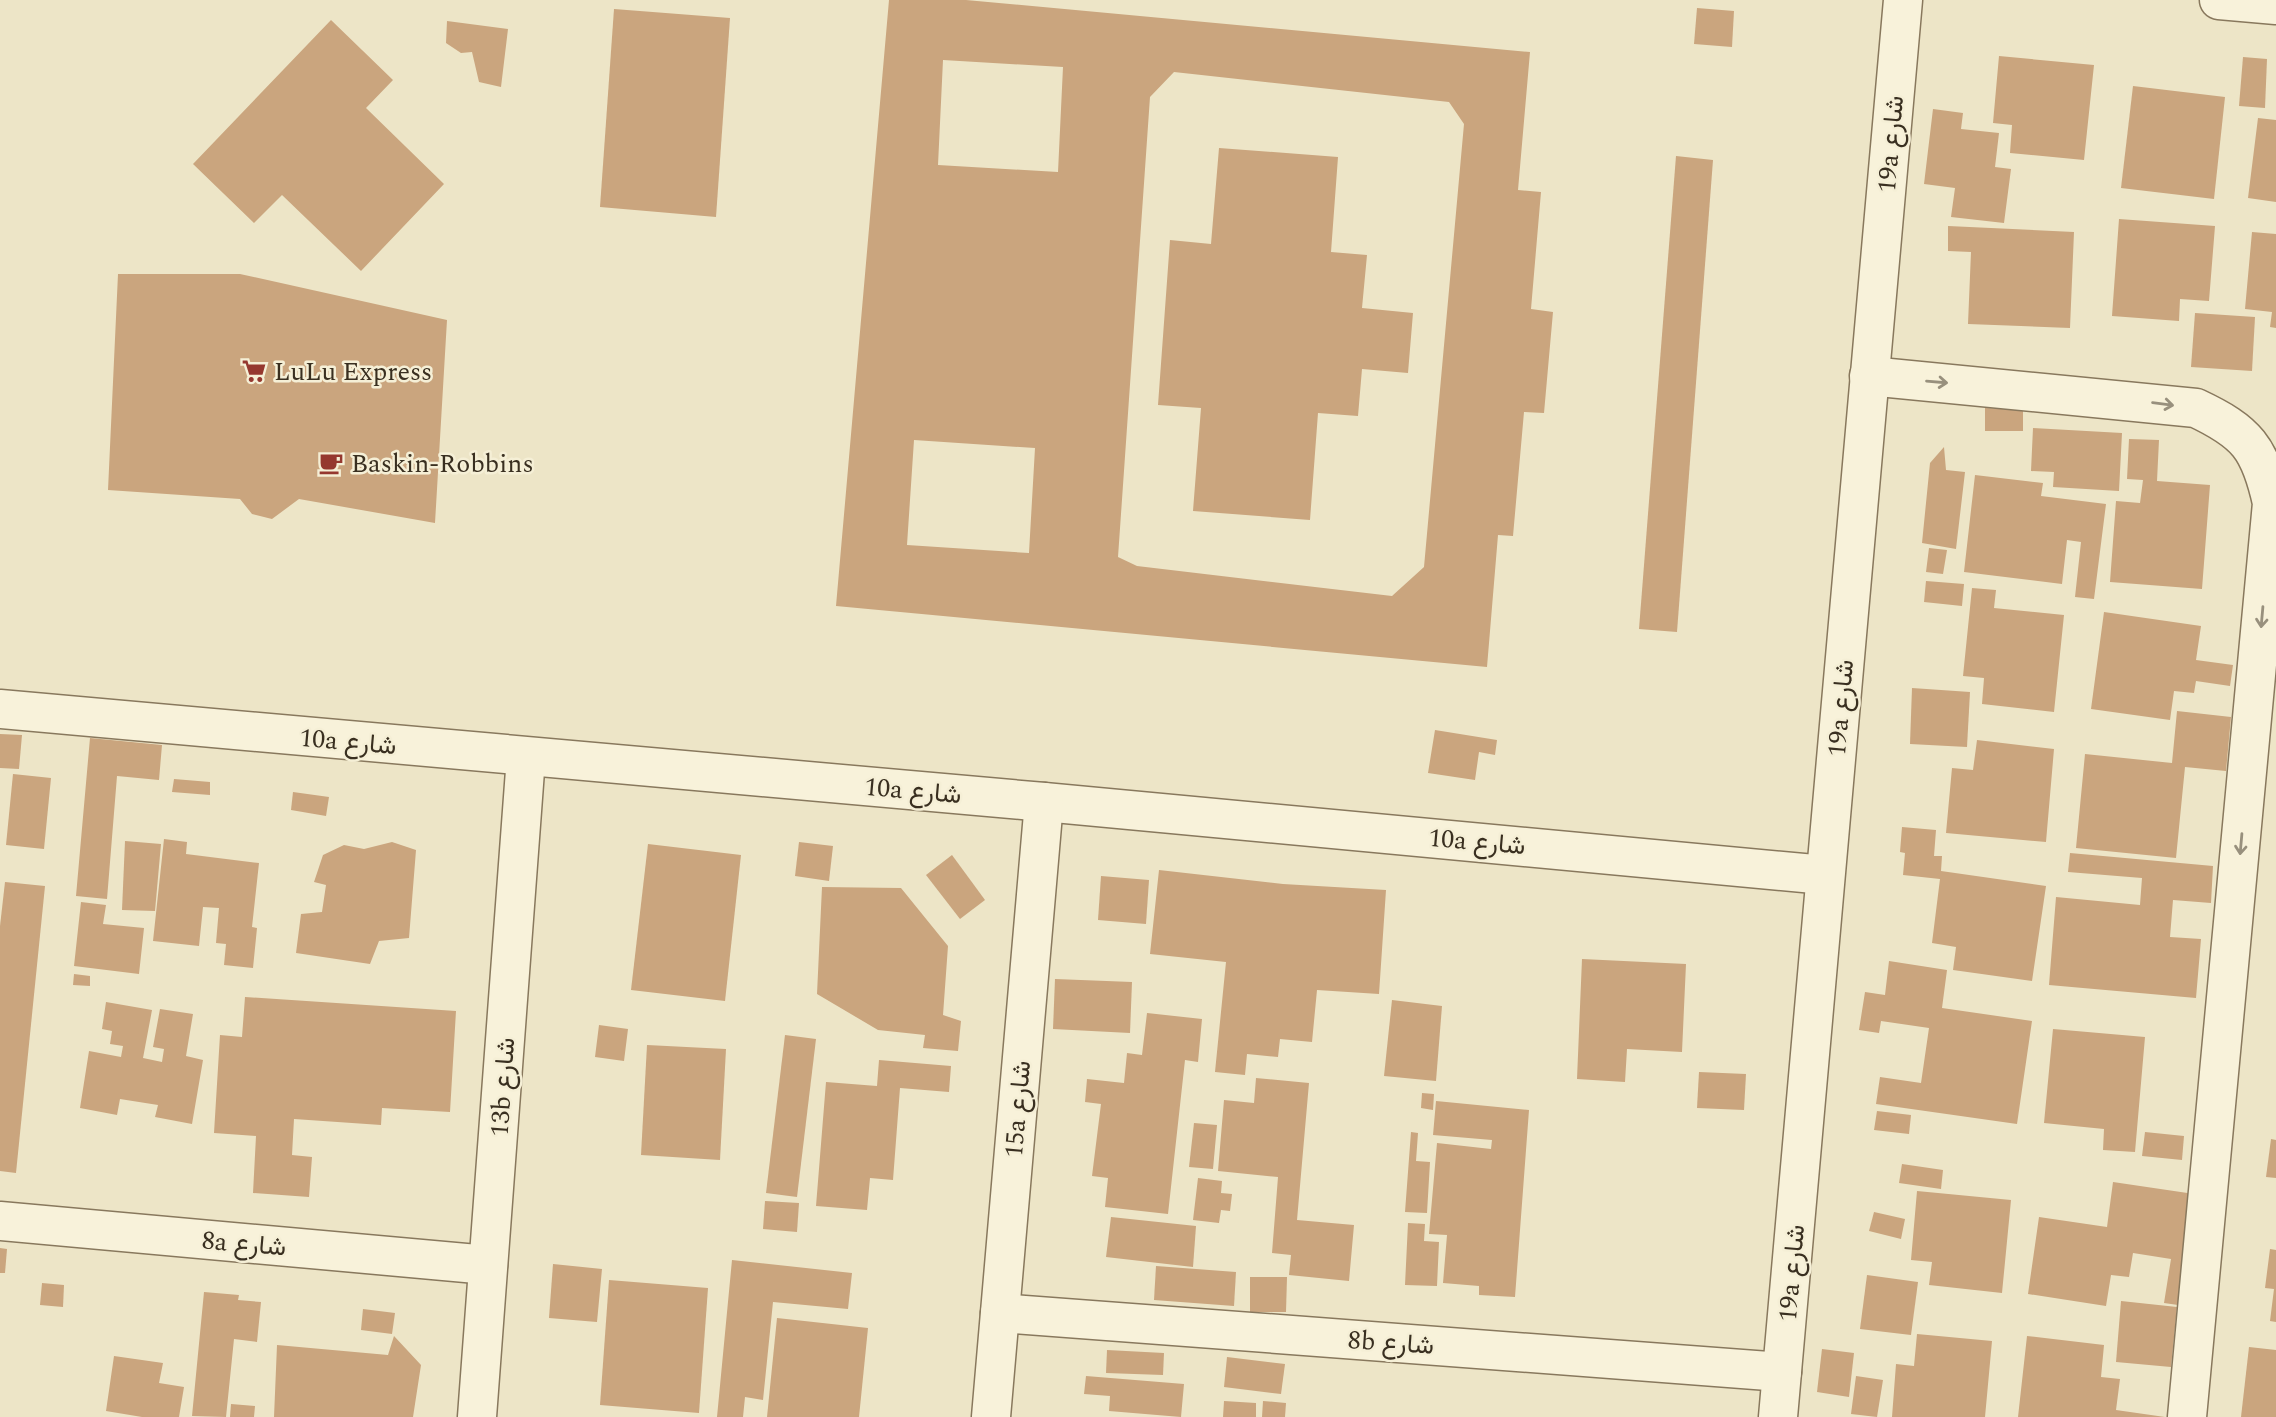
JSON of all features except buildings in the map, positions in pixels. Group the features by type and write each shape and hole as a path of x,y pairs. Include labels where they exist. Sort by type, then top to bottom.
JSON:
{"street":[{"name":"19a شارع","path":"1778,1417 1903,0"},
{"path":"2219,0 2276,5"},
{"path":"1869,376 2196,408 2226,422 2249,443 2265,471 2272,503 2188,1417"},
{"name":"10a شارع","path":"0,709 1825,874"},
{"name":"13b شارع","path":"477,1417 526,757"},
{"name":"15a شارع","path":"991,1417 1044,802"},
{"name":"8a شارع","path":"0,1221 488,1265"},
{"name":"8b شارع","path":"1000,1313 1782,1371"}],"place":[{"name":"LuLu Express","path":"254,371"},
{"name":"Baskin-Robbins","path":"331,463"}]}
